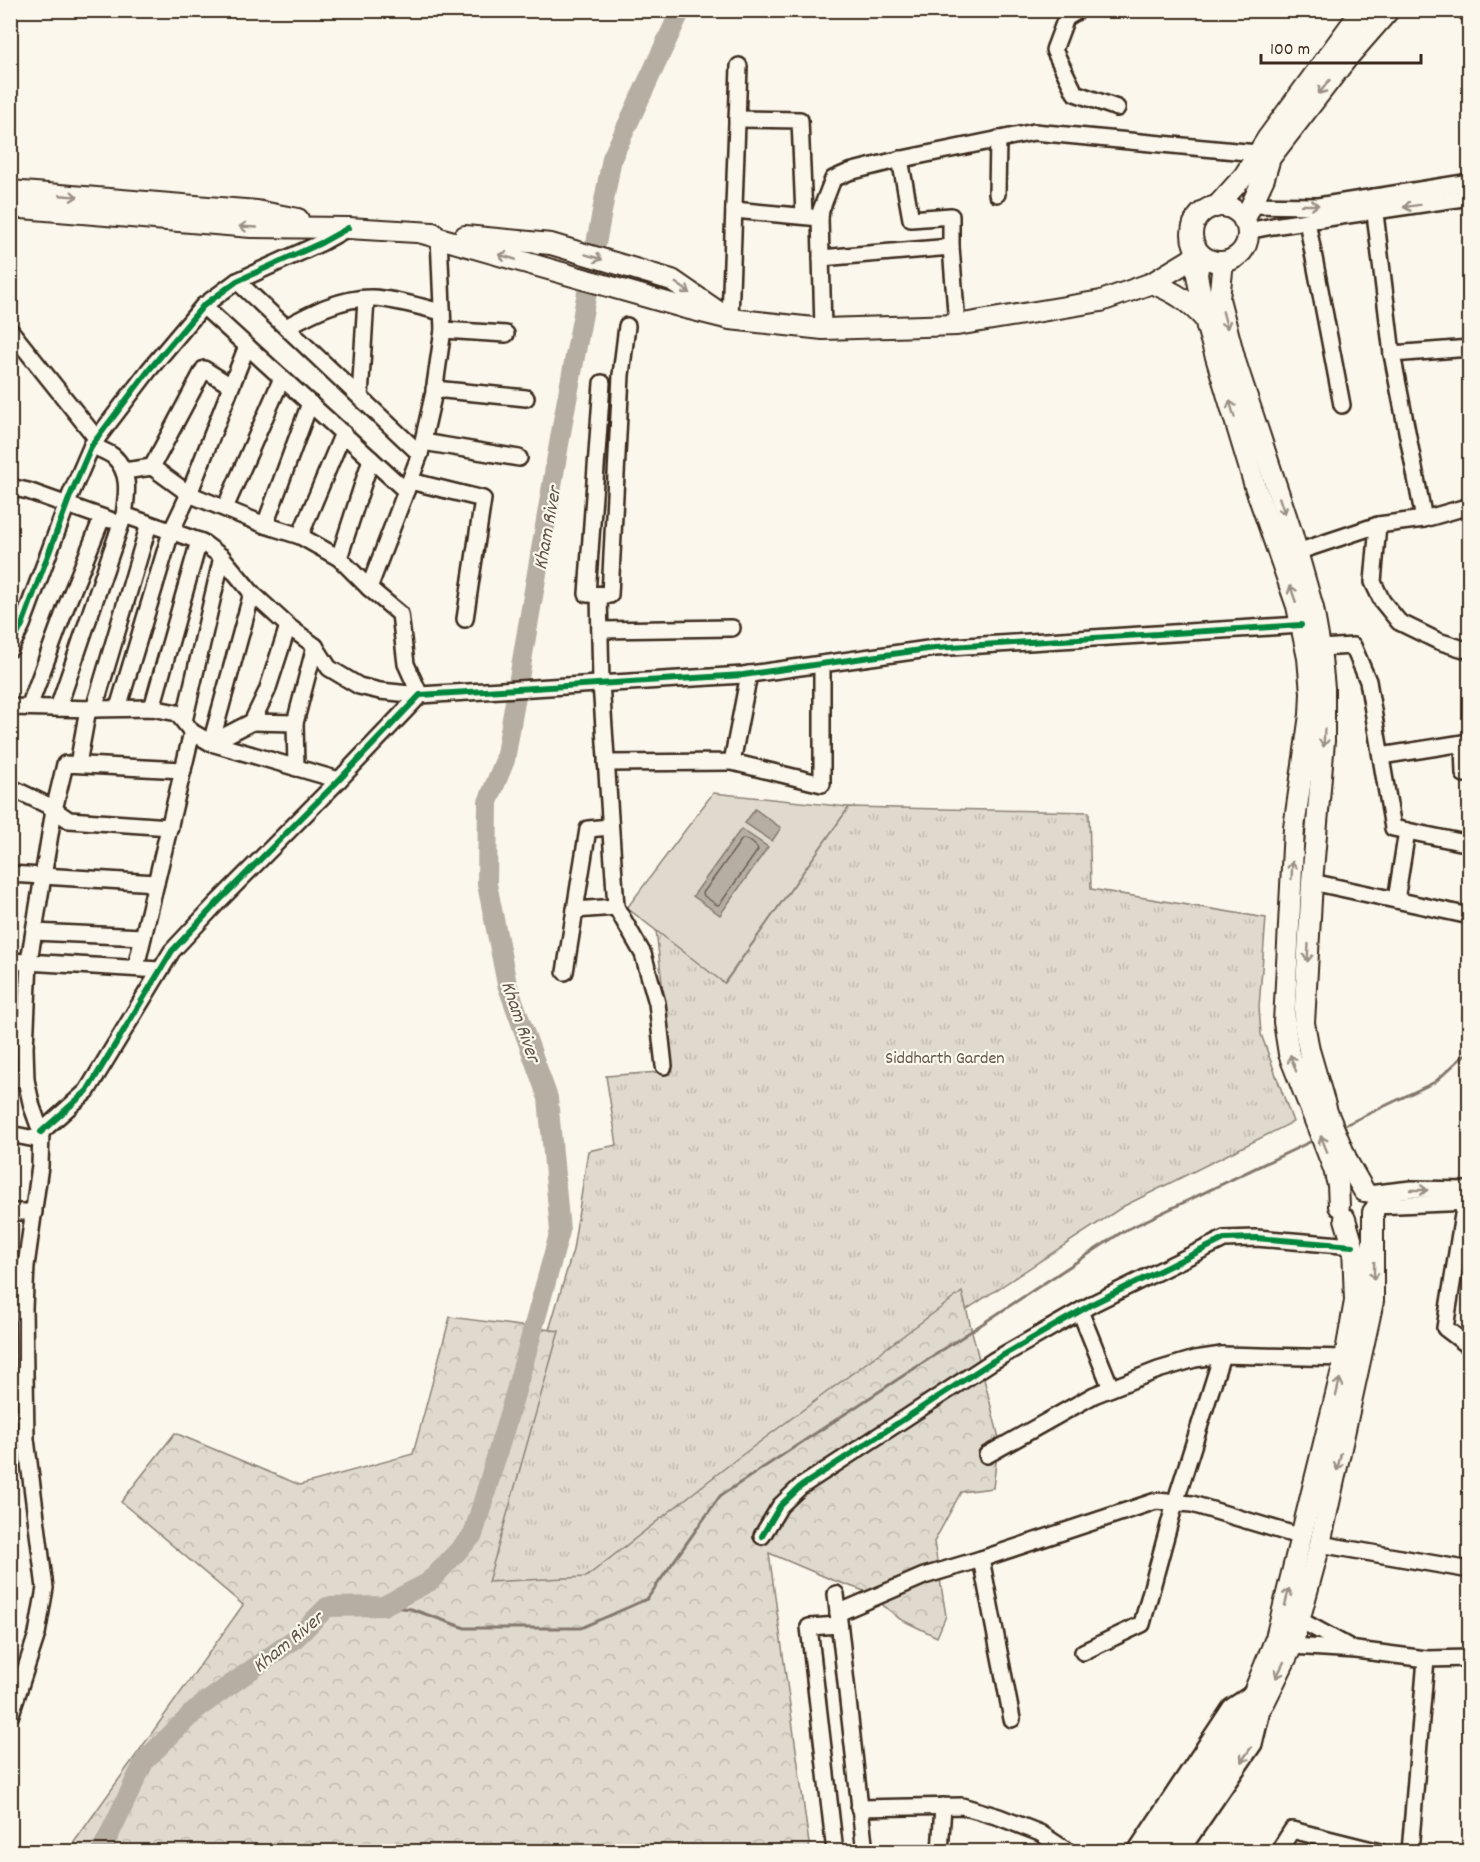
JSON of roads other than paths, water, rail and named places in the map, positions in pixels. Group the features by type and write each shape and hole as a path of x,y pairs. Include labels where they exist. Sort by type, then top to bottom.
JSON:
{"main road":[{"path":"1216,207 1244,176 1257,153 1362,10"},
{"path":"1197,248 1215,262 1231,260 1239,255 1247,240 1248,219 1270,158 1348,57 1389,10"},
{"path":"10,191 257,211 348,228"},
{"path":"10,207 251,227 348,228 481,237 555,245 672,280 729,319"},
{"path":"1248,219 1232,210 1216,207 1200,214 1195,221 1197,275 1205,319 1255,486 1297,606 1308,658 1310,715 1294,828 1284,1022 1289,1054 1320,1115 1341,1166 1370,1201 1373,1302 1311,1540 1276,1638 1259,1696"},
{"path":"431,235 729,319 824,329 957,325 1101,301 1152,283 1190,260 1197,248"},
{"path":"1133,290 1169,263 1197,248"},
{"path":"1223,262 1219,299 1236,364 1297,552 1313,608 1320,648 1324,688 1324,741 1312,882 1305,1023 1320,1115"},
{"path":"1152,283 1189,302 1205,319"},
{"path":"1164,1851 1292,1646 1299,1620 1311,1540 1355,1300 1353,1246 1342,1213 1338,1185 1341,1166"},
{"path":"1342,1213 1343,1196 1348,1192 1353,1190 1370,1201"},
{"path":"1342,1213 1355,1224 1361,1224 1366,1221 1370,1201"},
{"path":"1148,1851 1238,1731"}],"street":[{"path":"1079,10 1066,18 1054,50 1075,93 1117,108"},
{"path":"1464,10 1470,15"},
{"path":"729,319 739,66"},
{"path":"737,119 800,120 812,217 821,258 824,329"},
{"path":"734,210 812,217 821,210 833,179 849,172 900,159 1034,132 1257,153"},
{"path":"997,194 998,139"},
{"path":"900,159 911,219 951,216 957,325"},
{"path":"1248,219 1307,221 1470,182"},
{"path":"1248,219 1318,206 1470,197"},
{"path":"1374,204 1392,354 1424,519"},
{"path":"1307,221 1342,405"},
{"path":"10,649 22,625 66,505 94,442 149,370 203,306 237,281 321,243 348,228"},
{"path":"369,588 422,448 434,389 443,330 431,235"},
{"path":"821,258 951,247"},
{"path":"237,281 360,397 422,448 519,458"},
{"path":"286,327 316,311 372,298 442,312"},
{"path":"360,397 366,299"},
{"path":"203,306 371,459 407,486 483,498 465,619"},
{"path":"602,383 587,594 610,595 621,375 627,326"},
{"path":"10,330 94,442 113,456 124,471 128,489 122,520 58,708"},
{"path":"443,330 506,334"},
{"path":"117,708 171,532 189,494 247,346"},
{"path":"1392,354 1470,348"},
{"path":"152,467 204,369 231,386"},
{"path":"225,508 282,378"},
{"path":"434,389 526,398"},
{"path":"265,525 310,404"},
{"path":"300,536 343,433"},
{"path":"339,558 371,459"},
{"path":"124,471 152,467 189,494 265,525 300,536 339,558 369,588 400,614 406,664 420,695"},
{"path":"10,487 28,491 102,518 149,524 199,541 222,557 252,593 288,626 315,646 329,668 359,686 380,691 420,695 749,674 935,648 1301,625"},
{"path":"1297,552 1378,525 1424,519 1470,506"},
{"path":"29,707 102,518"},
{"path":"78,764 91,709 149,524"},
{"path":"1378,525 1373,582 1382,601 1399,622 1438,641 1470,651"},
{"path":"152,708 199,541"},
{"path":"136,967 183,770 188,727 222,557"},
{"path":"211,744 252,593"},
{"path":"599,595 601,683 616,907 643,954 657,1003 664,1066"},
{"path":"252,722 267,691 288,626"},
{"path":"600,630 732,628"},
{"path":"296,768 295,723 315,646"},
{"path":"1320,648 1353,646 1368,681 1393,828 1470,844"},
{"path":"606,763 732,762 822,784 822,664"},
{"path":"732,762 749,674"},
{"path":"10,1134 40,1136 87,1091 172,951 420,695"},
{"path":"10,707 152,708 177,713 188,727 211,744 339,780"},
{"path":"211,744 252,722 295,723"},
{"path":"1382,756 1463,743 1464,774 1470,773"},
{"path":"10,1717 38,1634 45,1588 26,1439 24,1308 26,1266 40,1166 40,1136 27,1080 25,1048 28,962 54,810 65,764 183,770"},
{"path":"10,787 69,820 170,827"},
{"path":"564,972 588,829 610,827"},
{"path":"1396,900 1407,831"},
{"path":"10,874 156,884"},
{"path":"1312,882 1470,916"},
{"path":"575,910 616,907"},
{"path":"34,932 144,937"},
{"path":"10,961 160,970"},
{"path":"10,1077 27,1080"},
{"path":"1370,1201 1411,1189 1468,1198 1445,1328 1470,1347"},
{"path":"10,1212 34,1212"},
{"path":"762,1536 780,1506 800,1487 993,1361 1080,1311 1224,1239 1256,1238 1353,1246"},
{"path":"1080,1311 1111,1388"},
{"path":"1083,1652 1142,1624 1175,1503 1222,1355"},
{"path":"987,1455 1094,1395 1195,1359 1222,1355 1345,1358"},
{"path":"835,1851 809,1626 839,1619 924,1576 1156,1501 1192,1504 1311,1540 1470,1570"},
{"path":"981,1559 1011,1719"},
{"path":"836,1594 865,1851"},
{"path":"1299,1620 1356,1650"},
{"path":"1292,1646 1356,1650 1426,1659 1470,1658"},
{"path":"1410,1851 1426,1659"},
{"path":"1135,1851 1231,1707 1259,1696 1254,1744 1180,1851"},
{"path":"940,1851 943,1806"},
{"path":"859,1808 962,1806 1040,1833 1069,1851"},
{"path":"1278,1851 1292,1830 1380,1851"}],"water":[{"path":"755,809 781,828 772,841 745,823"},
{"path":"741,829 768,847 720,915 693,896"}],"waterway":[{"name":"Kham River","path":"101,1852 145,1760 198,1708 296,1638 327,1607 383,1606 429,1582 473,1535 560,1231 548,1098 507,984 487,884 488,802 505,760 563,421 612,158 681,10"},
{"path":"1341,1127 1435,1082 1470,1050"},
{"path":"383,1606 411,1609 465,1628 581,1628 647,1599 720,1496 1122,1232 1316,1139"}],"park label":[{"name":"Siddharth Garden","path":"945,1057"}]}
